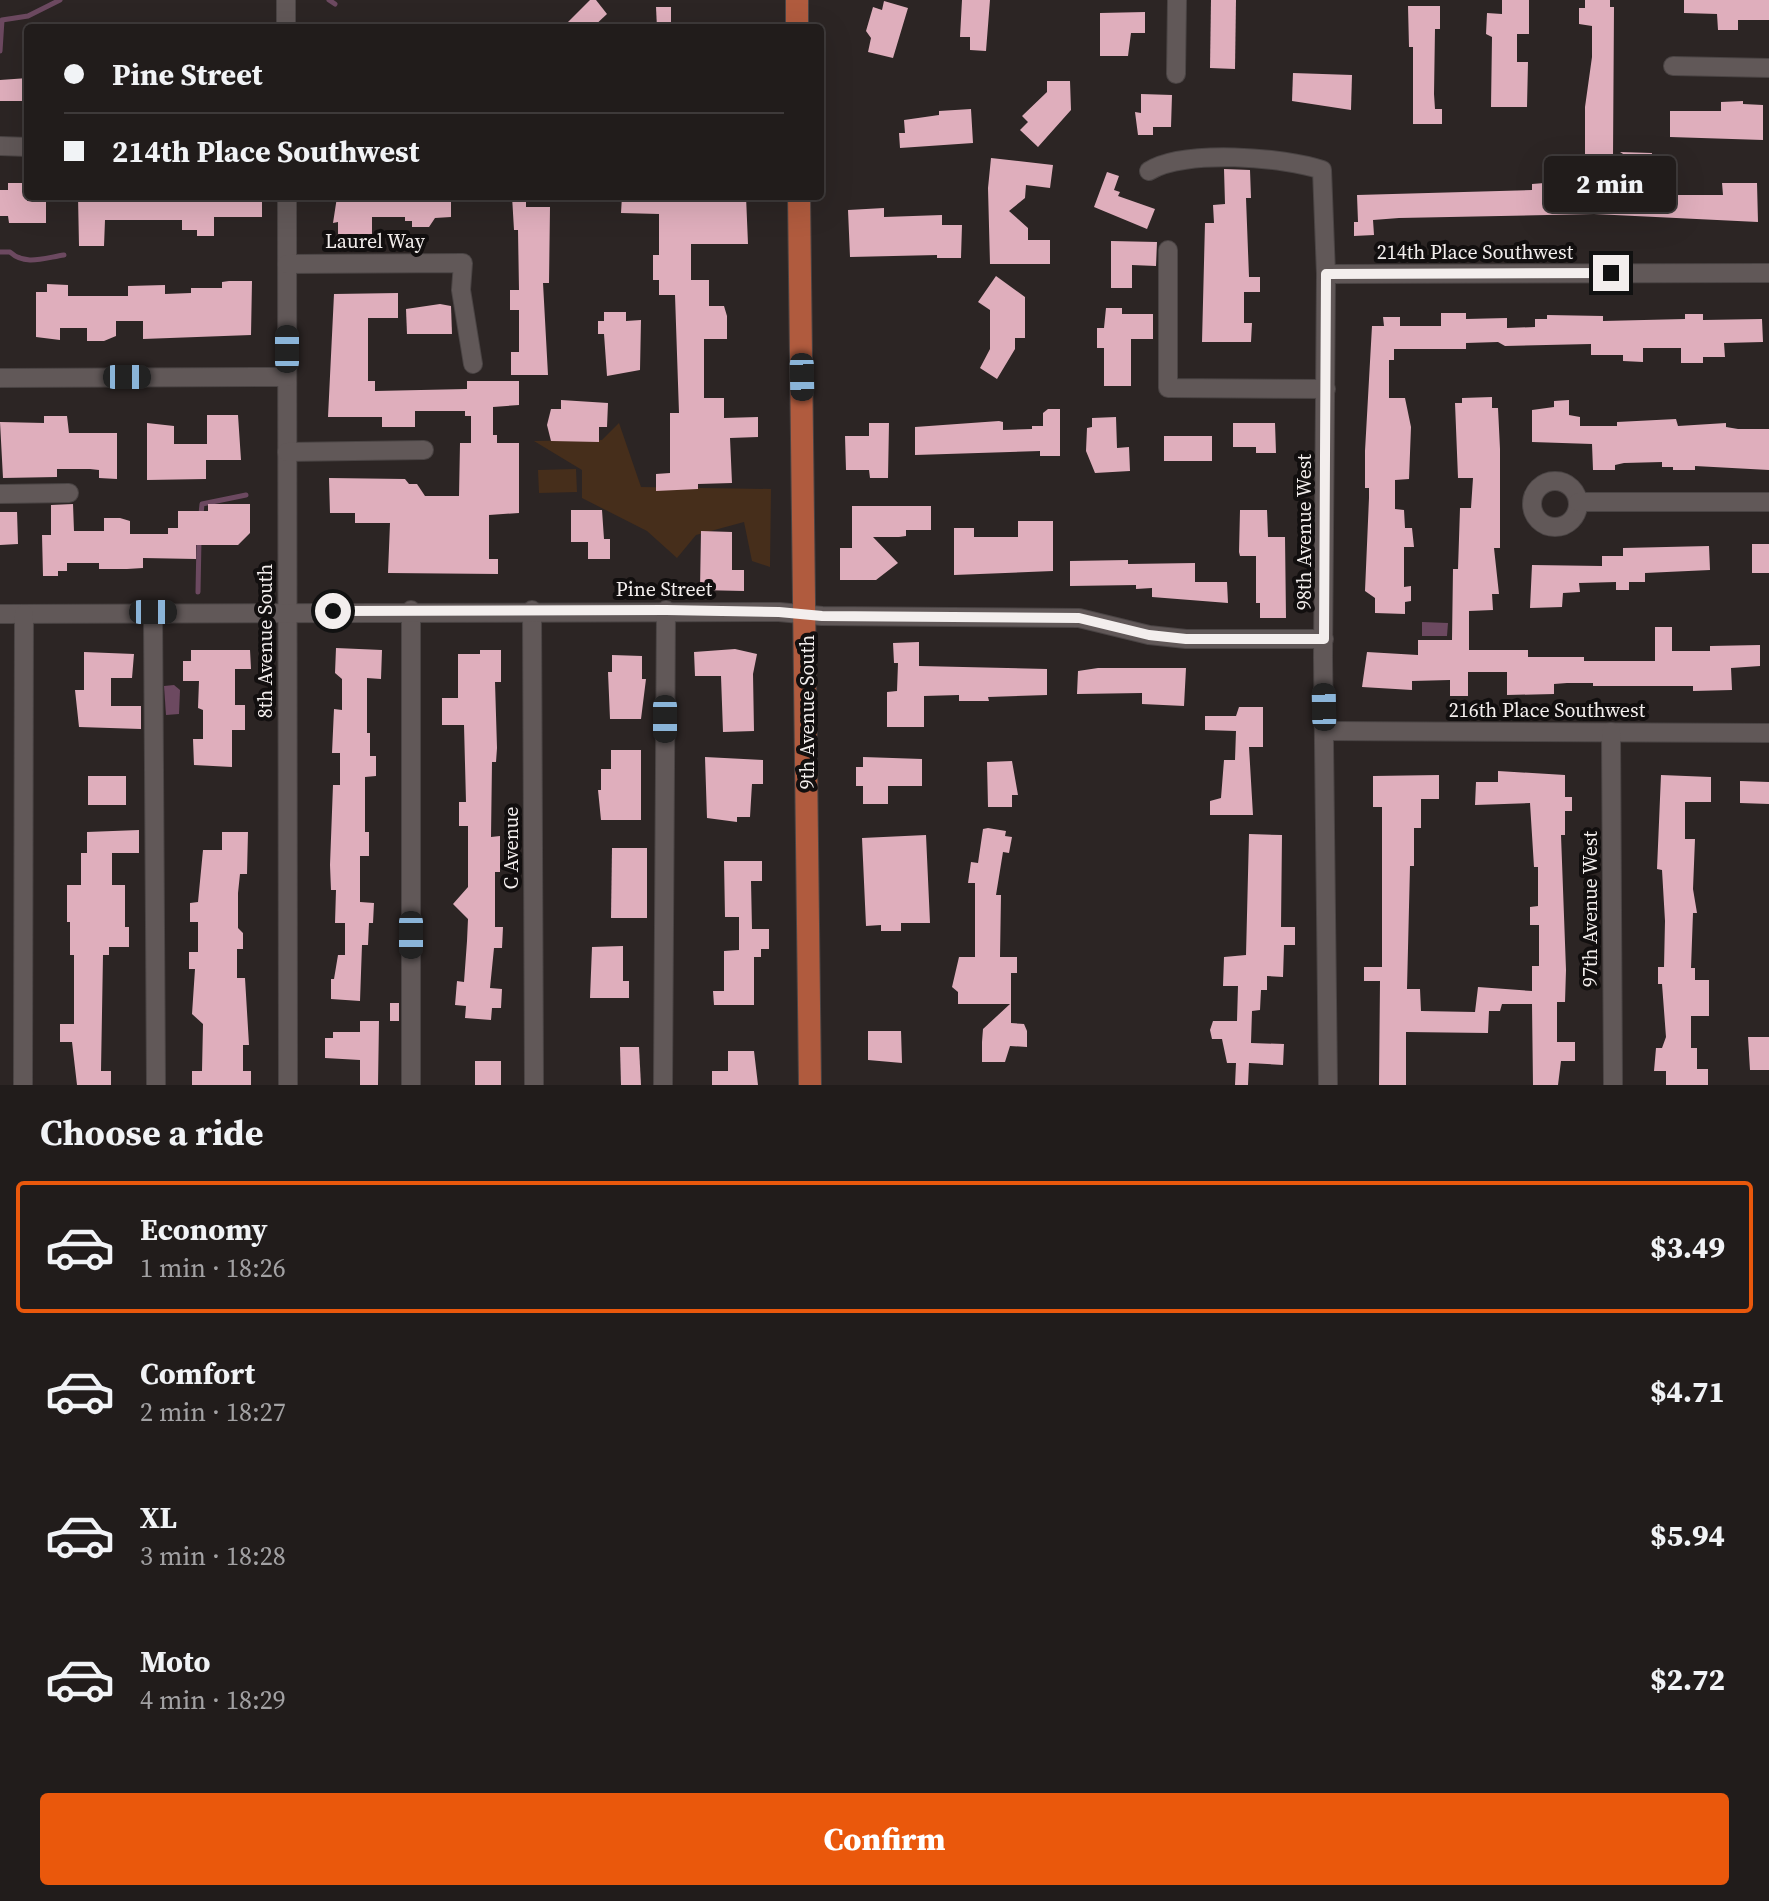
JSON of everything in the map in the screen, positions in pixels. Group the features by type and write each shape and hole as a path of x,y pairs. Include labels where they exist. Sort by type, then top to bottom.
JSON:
{"main road":[{"path":"797,0 797,24"},
{"name":"9th Avenue South","path":"799,200 810,1085"}],"street":[{"path":"286,0 286,24"},
{"path":"1176,74 1177,0"},
{"path":"1673,66 1769,68"},
{"path":"0,146 24,147"},
{"name":"98th Avenue West","path":"1149,171 1163,162 1193,159 1297,162 1322,170 1326,274 1324,731 1328,1085"},
{"name":"8th Avenue South","path":"287,200 288,1085"},
{"path":"1168,250 1168,388 1326,389"},
{"name":"Laurel Way","path":"287,264 463,263 461,290 473,364"},
{"name":"214th Place Southwest","path":"1326,274 1769,273"},
{"path":"0,378 287,377"},
{"path":"287,452 424,450"},
{"path":"0,494 69,493"},
{"path":"1578,502 1769,502"},
{"path":"411,610 411,1085"},
{"name":"C Avenue","path":"532,610 534,1085"},
{"path":"663,1085 666,610"},
{"name":"Pine Street","path":"0,614 666,610 1079,618 1149,635 1186,639 1324,639"},
{"path":"153,612 156,1085"},
{"path":"23,1085 24,614"},
{"name":"216th Place Southwest","path":"1324,731 1769,733"},
{"name":"97th Avenue West","path":"1611,732 1613,1085"}],"shaded area":[{"path":"619,423 641,487 771,489 770,567 752,561 744,522 696,535 677,558 647,531 582,498 582,470 534,441 602,440"},
{"path":"576,469 577,492 539,493 538,470"},
{"path":"1422,622 1448,623 1447,636 1422,636"},
{"path":"174,685 180,690 179,714 166,715 164,686"}],"building":[{"path":"590,0 596,0 607,14 596,24 566,24"},
{"path":"962,0 990,0 986,51 970,50 970,37 960,37"},
{"path":"1211,0 1236,0 1235,69 1210,68"},
{"path":"1502,0 1529,0 1529,34 1517,34 1517,62 1528,62 1527,107 1491,107 1492,37 1486,34 1487,13 1502,14"},
{"path":"1585,0 1610,0 1610,7 1614,7 1613,156 1585,155 1585,107 1592,57 1592,26 1579,24 1579,8 1585,8"},
{"path":"1684,0 1769,0 1769,20 1738,20 1738,30 1718,30 1717,14 1684,13"},
{"path":"884,1 908,8 893,58 868,52 871,38 866,31 873,7 882,10"},
{"path":"1408,6 1440,6 1440,29 1435,29 1434,94 1435,109 1442,109 1442,124 1413,124 1413,47 1409,47"},
{"path":"656,7 671,7 671,24 657,24"},
{"path":"1145,12 1145,33 1131,33 1128,56 1100,56 1100,13"},
{"path":"1293,73 1352,75 1351,110 1292,101"},
{"path":"24,78 24,101 0,101 0,80"},
{"path":"1047,81 1070,81 1071,110 1038,147 1020,130 1028,122 1022,116 1047,92"},
{"path":"1141,94 1172,95 1171,127 1153,127 1153,135 1138,135 1135,112 1141,113"},
{"path":"1743,101 1743,104 1763,105 1763,140 1670,137 1670,111 1721,111 1721,102"},
{"path":"971,109 973,143 900,148 899,133 905,133 904,120 939,115 939,111"},
{"path":"1620,152 1652,153 1651,172"},
{"path":"991,158 1053,165 1050,188 1026,185 1025,198 1009,211 1028,228 1028,240 1050,240 1050,264 990,264 988,188"},
{"path":"1224,169 1250,170 1251,198 1246,198 1249,277 1260,277 1260,292 1244,292 1244,323 1252,323 1251,342 1202,342 1205,223 1214,223 1213,205 1225,204"},
{"path":"1107,172 1119,176 1114,190 1120,192 1118,196 1155,209 1147,229 1094,207"},
{"path":"1582,180 1582,193 1640,195 1723,195 1722,183 1757,183 1758,222 1594,214 1399,218 1373,220 1374,235 1354,236 1354,222 1358,222 1357,195 1532,190 1532,184"},
{"path":"8,183 24,183 24,200 46,201 46,223 9,223 8,216 0,216 0,190 8,190"},
{"path":"78,200 262,200 262,217 214,217 214,236 197,236 197,230 182,230 182,220 105,220 104,246 79,246"},
{"path":"337,200 451,200 451,217 435,218 429,227 412,227 412,221 405,221 405,217 372,217 372,234 338,234 338,222 333,223"},
{"path":"512,200 526,200 526,207 550,207 549,283 543,283 548,375 511,375 511,352 519,352 519,310 510,310 510,290 519,290 518,230 514,230"},
{"path":"622,200 746,200 748,244 691,244 691,280 709,280 709,306 724,306 727,316 727,339 704,339 704,398 724,398 724,418 758,417 758,437 730,438 732,483 698,484 698,489 656,491 656,474 670,473 670,413 679,413 675,295 659,295 659,280 653,280 653,255 659,255 659,214 621,213"},
{"path":"884,208 884,217 942,215 942,225 962,225 961,258 937,258 937,255 850,257 848,210"},
{"path":"1111,241 1157,242 1156,266 1132,265 1132,288 1111,288"},
{"path":"996,276 1025,297 1025,338 1015,338 1015,349 997,379 980,368 990,349 990,310 978,302"},
{"path":"252,281 251,335 143,339 143,321 116,321 116,336 104,341 87,341 87,328 60,328 60,340 36,337 36,292 47,292 47,284 68,285 68,296 128,296 128,286 165,285 165,294 191,293 191,288 222,288 222,282"},
{"path":"398,293 398,318 368,318 368,381 375,381 375,391 467,389 467,381 519,381 519,405 493,407 493,435 497,435 497,443 519,443 519,513 489,515 489,559 498,559 498,574 388,573 390,523 355,523 355,513 330,513 329,478 405,479 409,484 417,484 425,496 459,496 460,443 471,443 471,416 465,416 465,411 415,411 415,427 382,427 382,417 328,417 334,294"},
{"path":"440,304 451,306 452,334 407,334 406,309"},
{"path":"1106,308 1122,308 1122,314 1153,314 1153,339 1131,339 1131,386 1104,386 1104,348 1097,348 1097,328 1104,328"},
{"path":"604,312 626,312 626,321 641,320 640,370 607,376 604,334 598,334 598,321 604,321"},
{"path":"1441,313 1466,313 1466,319 1507,318 1507,328 1535,327 1535,319 1547,319 1547,315 1603,316 1603,321 1685,319 1685,314 1703,314 1703,320 1762,319 1763,342 1724,343 1725,357 1703,357 1703,363 1681,363 1681,348 1643,348 1643,362 1623,361 1623,355 1591,355 1591,344 1505,346 1498,342 1466,343 1466,349 1394,349 1394,360 1389,360 1389,398 1405,398 1411,427 1409,479 1395,480 1395,509 1404,510 1405,528 1412,528 1414,547 1404,547 1404,587 1411,586 1411,601 1405,602 1405,614 1375,613 1375,598 1365,591 1369,488 1365,488 1365,451 1372,326 1384,326 1383,317 1400,317 1400,326 1441,326"},
{"path":"1492,397 1492,408 1498,408 1500,449 1500,548 1494,548 1499,594 1492,594 1493,610 1469,611 1469,650 1528,650 1528,657 1584,657 1584,661 1655,661 1655,627 1672,627 1672,651 1710,651 1710,646 1760,645 1760,666 1731,668 1732,690 1693,691 1693,686 1567,683 1554,684 1554,694 1507,695 1507,672 1468,672 1468,696 1450,696 1450,680 1412,681 1412,690 1362,687 1367,652 1418,655 1418,640 1452,640 1453,569 1458,569 1460,508 1471,508 1473,478 1458,478 1455,403 1462,403 1462,398"},
{"path":"561,400 608,403 607,427 599,427 599,442 551,441 547,425 551,409 561,409"},
{"path":"1569,400 1569,415 1580,417 1580,426 1617,426 1617,422 1676,419 1678,426 1726,423 1726,427 1738,429 1769,429 1769,470 1695,466 1695,470 1673,470 1673,467 1662,467 1662,462 1624,463 1615,465 1615,470 1593,470 1592,444 1532,442 1532,410 1554,407 1554,401"},
{"path":"1048,409 1060,409 1060,456 1040,456 1040,451 915,455 915,427 999,421 1003,422 1003,430 1032,429 1032,426 1043,426 1043,413"},
{"path":"207,415 238,415 241,460 206,460 206,479 147,480 147,423 174,426 174,444 207,444"},
{"path":"44,416 67,416 69,433 117,433 117,479 99,478 99,470 90,469 57,469 57,477 3,478 0,422 44,423"},
{"path":"1116,417 1117,448 1129,447 1130,471 1095,473 1086,451 1087,428 1092,427 1092,418"},
{"path":"869,423 889,423 888,478 870,478 869,470 846,470 845,436 869,436"},
{"path":"1233,423 1275,423 1276,453 1256,453 1256,447 1233,447"},
{"path":"1164,436 1212,436 1212,461 1164,461"},
{"path":"73,504 74,531 104,531 104,518 120,518 130,521 130,534 168,534 168,528 178,528 178,511 208,511 208,504 250,504 250,533 238,545 196,545 196,559 143,558 143,568 127,569 99,569 99,563 67,563 67,571 58,571 58,576 43,576 42,535 51,535 51,505"},
{"path":"852,506 931,506 931,530 906,530 906,536 899,537 873,537 898,563 876,580 840,580 840,548 852,548"},
{"path":"571,510 602,510 604,539 610,539 610,559 588,559 588,542 571,542"},
{"path":"1240,510 1267,510 1268,537 1285,537 1286,618 1260,618 1260,603 1256,603 1256,556 1240,556 1239,552"},
{"path":"0,512 17,512 18,544 0,545"},
{"path":"1018,521 1053,521 1053,571 954,575 954,528 974,528 974,537 1018,537"},
{"path":"701,531 732,532 732,570 744,570 744,591 700,590"},
{"path":"1752,544 1769,544 1769,573 1752,573"},
{"path":"1709,546 1710,570 1645,573 1645,582 1629,582 1629,590 1616,590 1616,582 1579,583 1580,592 1563,593 1562,607 1530,608 1532,565 1602,566 1602,556 1623,556 1623,548"},
{"path":"1128,560 1128,564 1195,563 1195,582 1227,582 1228,603 1152,597 1152,588 1136,589 1136,585 1070,586 1070,561"},
{"path":"919,642 919,666 1047,669 1047,695 988,697 989,701 959,701 959,695 924,696 924,727 887,727 887,692 897,691 898,663 894,663 893,643"},
{"path":"336,648 382,650 381,679 367,678 367,733 370,733 370,756 376,756 376,776 365,777 365,832 369,832 369,856 360,856 360,902 374,903 368,945 362,945 360,1001 331,999 331,979 334,979 338,955 345,955 345,923 335,923 336,890 331,890 330,865 333,785 340,785 340,753 332,753 334,709 342,710 342,679 335,673"},
{"path":"735,649 757,654 753,674 754,731 723,732 721,676 695,676 694,652"},
{"path":"191,650 250,650 251,669 235,669 235,705 245,705 245,730 232,730 232,767 194,765 193,739 203,739 203,710 198,708 199,681 183,681 183,661 191,661"},
{"path":"480,650 501,650 501,682 495,682 497,748 496,762 492,762 491,837 500,836 500,872 495,872 495,927 503,927 502,948 494,948 490,988 502,989 501,1008 492,1008 491,1020 465,1018 466,1006 455,1005 457,981 464,982 468,919 453,904 468,887 468,826 459,826 459,802 466,802 464,725 442,725 442,698 458,698 458,654 480,654"},
{"path":"84,652 134,654 132,678 111,678 111,706 141,706 141,729 79,727 75,690 84,690"},
{"path":"612,655 642,656 642,679 646,679 641,719 610,719 608,672 612,672"},
{"path":"1098,668 1186,668 1184,706 1142,704 1142,693 1077,694 1078,671"},
{"path":"1239,707 1263,707 1263,747 1249,747 1253,815 1210,815 1210,801 1221,798 1224,760 1235,760 1236,731 1205,730 1205,716 1236,716"},
{"path":"611,750 641,750 641,820 601,820 598,790 601,790 601,769 611,769"},
{"path":"705,757 763,760 763,784 752,784 750,817 737,817 737,822 707,818"},
{"path":"863,757 922,759 922,786 888,786 888,804 863,804 863,786 856,786 856,767 863,767"},
{"path":"1012,761 1018,795 1012,795 1012,807 988,807 987,762"},
{"path":"1498,771 1565,775 1565,797 1572,797 1572,811 1565,811 1565,835 1561,835 1566,970 1565,1002 1557,1002 1557,1042 1575,1042 1575,1061 1561,1061 1558,1085 1533,1085 1532,1004 1502,1004 1500,1011 1489,1011 1488,1033 1406,1032 1406,1085 1379,1085 1380,981 1364,981 1364,967 1382,967 1382,807 1373,807 1373,776 1439,775 1439,799 1421,799 1421,828 1414,828 1407,989 1420,989 1421,1011 1475,1012 1478,987 1532,991 1532,966 1539,966 1539,925 1530,925 1530,907 1538,906 1538,867 1534,867 1530,803 1475,805 1476,782 1498,782"},
{"path":"1661,775 1711,777 1711,802 1685,802 1685,839 1695,839 1693,889 1697,913 1693,913 1691,968 1695,968 1695,980 1709,980 1709,1016 1691,1016 1691,1048 1697,1048 1697,1069 1708,1069 1708,1085 1666,1085 1666,1071 1654,1071 1656,1048 1662,1048 1666,1037 1662,984 1658,984 1658,967 1664,967 1665,921 1662,870 1657,869"},
{"path":"88,776 126,776 126,805 88,805"},
{"path":"1740,781 1769,782 1769,804 1740,803"},
{"path":"983,829 1006,831 1005,836 1012,837 1009,853 1003,852 996,895 1001,895 1000,957 1017,957 1017,973 1011,973 1011,1023 1024,1024 1027,1031 1027,1047 1010,1046 1005,1062 982,1062 983,1029 1010,1004 958,1004 958,992 952,987 959,957 975,957 975,883 968,883 971,862 978,863"},
{"path":"139,830 139,853 112,853 112,885 125,885 125,927 129,927 129,947 109,947 109,955 103,955 101,1071 111,1071 111,1085 77,1085 72,1042 60,1042 60,1024 74,1024 74,955 70,955 67,885 81,885 81,853 87,853 87,832"},
{"path":"222,832 248,832 247,874 240,874 238,893 238,928 243,933 243,949 237,949 237,978 245,978 249,1045 243,1045 243,1071 251,1071 251,1085 192,1085 192,1071 202,1071 203,1024 192,1014 195,969 189,969 189,952 198,952 198,922 190,922 190,903 198,902 203,850 222,850"},
{"path":"1249,834 1282,835 1281,927 1295,927 1295,945 1284,945 1283,977 1267,976 1267,990 1261,990 1260,1010 1252,1011 1251,1043 1284,1044 1283,1065 1249,1063 1248,1085 1235,1085 1236,1063 1227,1063 1222,1039 1212,1039 1210,1030 1213,1021 1237,1021 1238,986 1223,986 1224,957 1246,955"},
{"path":"926,835 930,923 901,923 901,931 881,931 881,925 866,926 862,838"},
{"path":"612,848 647,848 647,918 611,918"},
{"path":"724,861 762,861 762,881 751,881 752,929 769,929 769,949 761,949 761,957 754,957 754,1005 714,1005 713,991 724,991 724,951 739,950 739,917 725,917"},
{"path":"623,946 623,981 629,981 629,998 590,998 592,947"},
{"path":"390,1003 399,1003 399,1021 390,1021"},
{"path":"360,1021 379,1021 378,1085 360,1085 360,1060 325,1058 325,1038 333,1038 333,1032 360,1032"},
{"path":"868,1031 901,1031 902,1063 868,1060"},
{"path":"1748,1037 1769,1037 1769,1070 1750,1070"},
{"path":"620,1047 639,1047 641,1085 621,1085"},
{"path":"728,1051 754,1051 758,1085 712,1085 712,1071 728,1071"},
{"path":"475,1061 501,1061 501,1085 475,1085"}],"waterway":[{"path":"0,51 2,20 28,16 60,0"},
{"path":"329,0 335,4"},
{"path":"0,252 10,252 28,260 64,255"},
{"path":"201,514 202,504 246,495"},
{"path":"198,592 199,540"}],"route":[{"path":"333,611 666,610 822,616 1079,618 1149,635 1186,639 1324,639 1326,274 1611,273"}]}
